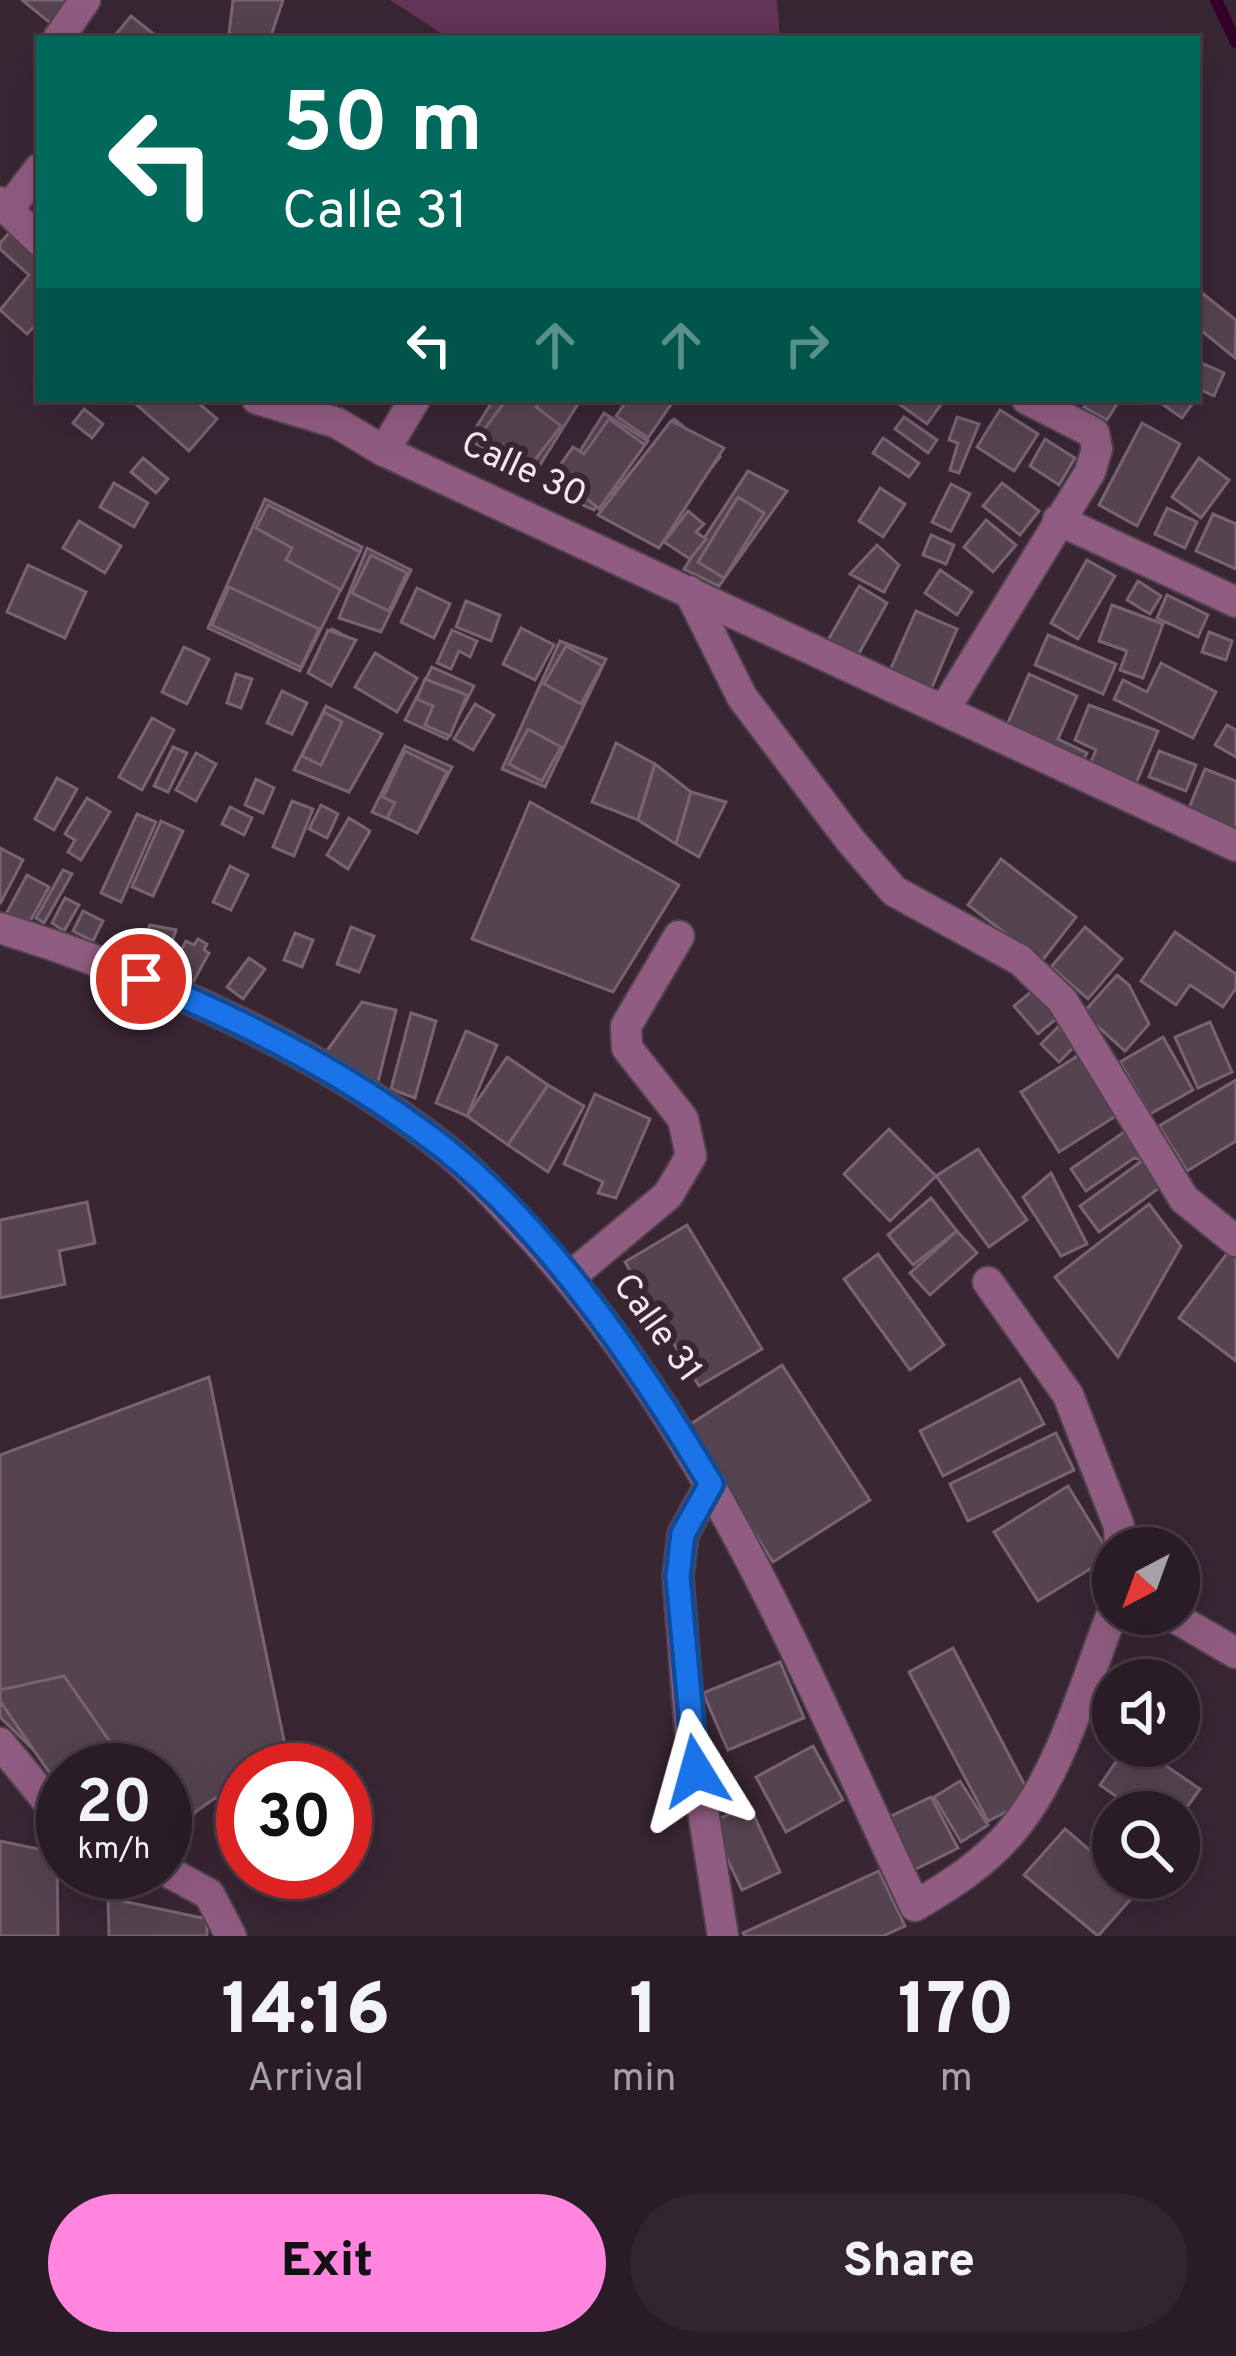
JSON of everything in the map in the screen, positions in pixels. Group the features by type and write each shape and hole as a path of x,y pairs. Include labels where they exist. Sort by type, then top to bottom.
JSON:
{"street":[{"path":"60,36 85,0"},
{"path":"36,172 4,206 36,237"},
{"name":"Calle 30","path":"267,402 337,423 384,451 1236,846"},
{"path":"384,451 414,402"},
{"path":"944,710 1090,472 1094,433 1033,402"},
{"path":"1058,520 1236,602"},
{"path":"689,590 742,697 850,840 894,891 1020,960 1062,1000 1184,1199 1236,1241"},
{"name":"Calle 31","path":"0,928 67,948 178,994 368,1095 447,1150 570,1277 659,1401 744,1544 915,1906 967,1875 1013,1830 1050,1771 1104,1635"},
{"path":"570,1277 668,1195 691,1156 683,1120 627,1048 626,1026 679,936"},
{"path":"988,1282 1068,1395 1119,1527"},
{"path":"711,1484 683,1534 678,1577 690,1729 723,1936"},
{"path":"1200,1632 1236,1653"},
{"path":"0,1743 36,1786"},
{"path":"192,1885 209,1894 231,1936"}],"shaded area":[{"path":"390,0 777,0 780,36 445,36"}],"building":[{"path":"22,0 75,0 54,26"},
{"path":"233,0 283,0 271,36 229,33"},
{"path":"131,16 156,36 114,36"},
{"path":"9,233 36,257 36,324 27,334 0,310 29,275 0,249"},
{"path":"1200,291 1236,320 1235,358 1200,329"},
{"path":"1200,362 1224,373 1214,396 1200,389"},
{"path":"133,402 197,402 217,419 189,451"},
{"path":"492,402 579,402 535,473 468,440"},
{"path":"505,402 540,402 536,407 561,426 531,465 503,445 496,455 476,440"},
{"path":"626,402 672,403 648,438 616,416"},
{"path":"896,402 943,402 927,424"},
{"path":"1087,402 1118,402 1107,420 1084,407"},
{"path":"1159,402 1189,402 1182,418"},
{"path":"84,409 103,424 92,438 73,423"},
{"path":"1000,410 1038,434 1014,471 977,447"},
{"path":"604,413 648,441 594,510 554,492"},
{"path":"904,417 937,440 928,453 895,429"},
{"path":"957,417 979,424 959,473 950,470 958,443 949,440"},
{"path":"609,419 645,445 599,509 555,472 573,447 584,454"},
{"path":"674,419 720,457 659,533 612,495"},
{"path":"671,421 724,448 659,548 598,515"},
{"path":"1142,423 1180,444 1137,526 1099,505"},
{"path":"883,438 919,463 909,477 873,453"},
{"path":"1045,439 1075,458 1059,485 1030,466"},
{"path":"143,458 168,479 156,493 131,472"},
{"path":"1199,458 1229,480 1201,518 1172,497"},
{"path":"748,471 787,491 719,586 684,569"},
{"path":"114,483 148,503 134,527 100,507"},
{"path":"1002,483 1039,511 1020,535 983,506"},
{"path":"951,484 970,494 951,531 932,522"},
{"path":"880,488 905,504 883,537 859,521"},
{"path":"738,497 764,513 724,578 698,562"},
{"path":"265,499 362,547 300,671 208,628"},
{"path":"268,505 360,552 341,590 286,560 292,548 256,528"},
{"path":"1167,508 1197,522 1185,548 1155,534"},
{"path":"688,511 704,524 696,532 706,539 690,559 664,542"},
{"path":"1213,514 1236,524 1236,569 1196,551"},
{"path":"986,520 1016,545 993,572 964,547"},
{"path":"79,521 121,546 105,573 63,548"},
{"path":"931,535 954,545 946,564 923,555"},
{"path":"877,545 899,565 884,592 850,574"},
{"path":"367,548 411,570 381,632 339,618"},
{"path":"371,555 407,573 389,611 352,593"},
{"path":"1087,560 1115,576 1078,639 1051,623"},
{"path":"28,565 86,592 65,638 7,612"},
{"path":"940,570 972,592 957,615 925,593"},
{"path":"1138,581 1161,596 1150,614 1127,600"},
{"path":"859,586 887,603 852,666 823,649"},
{"path":"229,587 319,629 301,667 212,625"},
{"path":"417,588 450,604 434,638 401,622"},
{"path":"1167,595 1208,615 1198,637 1157,618"},
{"path":"466,601 500,615 491,641 456,627"},
{"path":"1112,605 1163,624 1143,678 1120,670 1127,651 1099,641"},
{"path":"916,611 957,629 929,694 888,675"},
{"path":"521,628 554,645 535,680 503,664"},
{"path":"332,629 351,639 330,681 311,671"},
{"path":"328,630 356,640 331,686 308,673"},
{"path":"452,630 477,641 470,657 459,651 451,669 437,663"},
{"path":"1209,632 1232,641 1226,660 1202,652"},
{"path":"1048,635 1116,664 1103,694 1035,665"},
{"path":"560,641 606,659 545,787 502,769"},
{"path":"566,646 602,666 581,704 544,684"},
{"path":"184,647 209,659 187,704 162,692"},
{"path":"375,653 417,678 397,712 355,687"},
{"path":"1161,663 1216,692 1193,738 1114,699 1123,680 1147,692"},
{"path":"432,667 474,686 447,739 405,720"},
{"path":"236,674 252,679 241,708 227,703"},
{"path":"1029,674 1077,696 1058,739 1087,753 1078,773 1001,739"},
{"path":"425,679 467,695 450,736 425,725 433,706 417,699"},
{"path":"282,691 307,703 292,734 267,723"},
{"path":"475,704 494,715 473,750 454,739"},
{"path":"1089,705 1158,731 1129,800 1083,781 1096,750 1075,740"},
{"path":"326,706 382,734 349,792 294,770"},
{"path":"324,712 342,722 321,765 302,756"},
{"path":"152,718 174,730 142,790 119,777"},
{"path":"1227,725 1236,730 1236,757 1215,745"},
{"path":"528,729 561,747 542,781 509,764"},
{"path":"616,743 655,764 638,820 592,802"},
{"path":"405,746 452,767 418,832 372,812"},
{"path":"173,747 187,753 168,792 154,786"},
{"path":"405,751 447,772 417,833 387,818 395,803 383,797"},
{"path":"1159,751 1196,765 1186,791 1149,777"},
{"path":"196,753 216,764 196,801 176,790"},
{"path":"655,764 691,792 676,844 638,820"},
{"path":"1205,769 1236,781 1236,842 1182,825"},
{"path":"57,778 77,789 54,830 35,819"},
{"path":"256,779 274,788 263,813 245,805"},
{"path":"691,792 726,802 699,857 676,844"},
{"path":"87,798 110,812 81,860 68,852 75,840 65,834"},
{"path":"292,801 313,809 294,856 273,847"},
{"path":"530,802 679,885 613,992 472,939"},
{"path":"321,805 338,814 327,838 309,829"},
{"path":"230,807 252,818 244,835 222,824"},
{"path":"137,814 156,822 121,902 101,893"},
{"path":"349,818 370,831 348,869 327,855"},
{"path":"161,821 183,831 153,896 132,887"},
{"path":"0,848 23,860 0,904"},
{"path":"1001,859 1076,917 1042,961 968,905"},
{"path":"230,866 248,875 231,910 213,902"},
{"path":"63,870 72,874 44,923 36,918"},
{"path":"27,875 49,887 28,925 6,914"},
{"path":"65,898 79,905 64,931 52,923"},
{"path":"83,911 103,921 93,941 73,931"},
{"path":"150,925 176,930 161,974 136,961 141,947 154,951 158,941 146,936"},
{"path":"351,927 374,936 359,972 337,964"},
{"path":"1085,927 1122,959 1088,999 1051,967"},
{"path":"1175,932 1236,974 1236,988 1223,1007 1190,985 1176,1005 1141,981"},
{"path":"295,933 313,940 302,967 284,960"},
{"path":"198,939 207,944 204,950 209,953 191,986 169,973 186,941 194,945"},
{"path":"249,958 265,969 243,999 227,987"},
{"path":"1117,975 1129,985 1149,1024 1125,1051 1083,1013"},
{"path":"1038,986 1062,1014 1038,1034 1014,1006"},
{"path":"362,1002 396,1010 377,1086 321,1059"},
{"path":"411,1013 436,1021 415,1098 391,1089"},
{"path":"1210,1022 1232,1072 1198,1088 1175,1037"},
{"path":"1058,1027 1076,1045 1059,1062 1041,1044"},
{"path":"466,1031 497,1045 467,1116 436,1103"},
{"path":"1163,1037 1193,1090 1150,1114 1120,1062"},
{"path":"1082,1053 1122,1112 1059,1152 1021,1092"},
{"path":"507,1057 548,1085 508,1145 467,1116"},
{"path":"1236,1080 1236,1141 1187,1171 1159,1126"},
{"path":"548,1085 584,1106 548,1172 508,1145"},
{"path":"595,1094 650,1119 616,1198 598,1193 603,1182 564,1164"},
{"path":"889,1129 936,1176 890,1221 844,1174"},
{"path":"1124,1132 1143,1160 1134,1158 1086,1191 1071,1169"},
{"path":"978,1149 1027,1220 989,1247 936,1176"},
{"path":"1143,1160 1162,1186 1099,1232 1080,1206"},
{"path":"1051,1173 1087,1244 1061,1256 1023,1197"},
{"path":"931,1198 957,1231 913,1265 888,1235"},
{"path":"87,1202 95,1243 59,1251 65,1284 0,1298 0,1220"},
{"path":"1149,1204 1181,1246 1118,1357 1055,1277"},
{"path":"687,1225 762,1349 699,1386 625,1262"},
{"path":"957,1231 977,1253 930,1295 910,1273"},
{"path":"1228,1252 1236,1258 1236,1361 1179,1318"},
{"path":"878,1254 944,1345 910,1370 844,1279"},
{"path":"782,1365 870,1500 773,1562 686,1427"},
{"path":"209,1377 285,1743 216,1743 216,1798 195,1812 192,1820 192,1743 36,1743 36,1752 0,1717 0,1455"},
{"path":"1020,1379 1044,1424 943,1476 920,1431"},
{"path":"1056,1433 1074,1470 968,1521 950,1484"},
{"path":"1068,1486 1093,1527 1092,1568 1038,1601 994,1532"},
{"path":"953,1648 1032,1799 988,1821 909,1672"},
{"path":"780,1662 804,1718 728,1750 703,1693"},
{"path":"64,1676 111,1743 36,1743 36,1753 0,1701 0,1690"},
{"path":"813,1746 843,1800 786,1832 756,1777"},
{"path":"1112,1767 1168,1767 1200,1789 1108,1791 1100,1785"},
{"path":"960,1781 988,1825 961,1842 934,1797"},
{"path":"931,1797 958,1848 912,1871 885,1819"},
{"path":"749,1805 780,1872 742,1890 710,1823"},
{"path":"1065,1829 1092,1852 1092,1899 1131,1899 1098,1936 1024,1875"},
{"path":"0,1841 36,1849 36,1899 58,1899 58,1936 0,1936"},
{"path":"879,1871 905,1926 883,1936 743,1933"},
{"path":"108,1899 207,1919 207,1936 109,1936"}],"waterway":[{"path":"1216,0 1236,42"}],"route":[{"path":"141,979 277,1043 368,1095 447,1150 570,1277 621,1345 711,1484 683,1534 678,1577 696,1771"}]}
